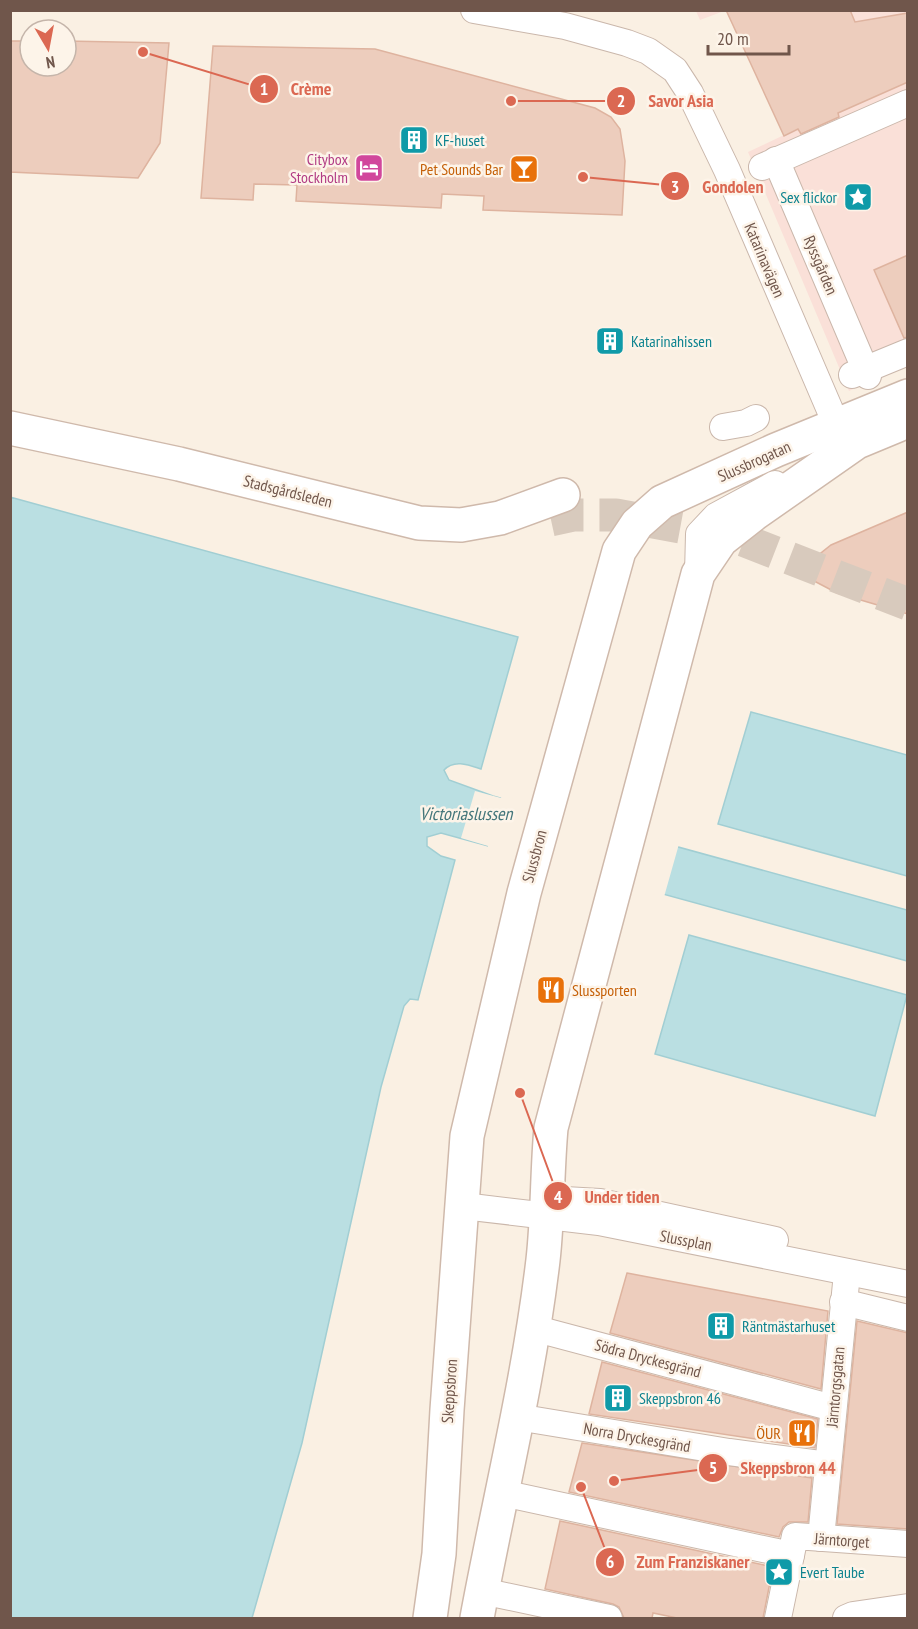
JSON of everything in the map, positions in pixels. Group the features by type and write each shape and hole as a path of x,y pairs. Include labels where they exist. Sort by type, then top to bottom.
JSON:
{"street":[{"name":"Katarinavägen","path":"474,10 588,31 648,51 675,70 690,93 727,170 847,434"},
{"name":"Ryssgården","path":"908,103 770,164 862,373 908,352"},
{"name":"Slussbrogatan","path":"546,1199 551,1128 698,574 721,540 847,434 908,396"},
{"name":"Slussbrogatan","path":"618,551 637,524 662,502 847,434 908,421"},
{"name":"Stadsgårdsleden","path":"10,428 179,464 419,523 461,525 557,507 496,541 463,546 454,545 414,539 172,474 10,438"},
{"name":"Slussbron","path":"465,1163 472,1109 524,893 618,551"},
{"name":"Skeppsbron","path":"430,1618 439,1554 465,1163"},
{"name":"Slussplan","path":"463,1206 546,1199 600,1202 908,1269"},
{"name":"Slussplan","path":"546,1199 599,1222 908,1284"},
{"path":"546,1199 546,1235 533,1328 479,1604 609,1618"},
{"name":"Järntorgsgatan","path":"821,1538 847,1273"},
{"path":"843,1302 908,1318"},
{"name":"Södra Dryckesgränd","path":"533,1328 833,1408"},
{"name":"Norra Dryckesgränd","path":"517,1417 729,1452 828,1465"},
{"path":"502,1493 788,1555"},
{"name":"Järntorget","path":"778,1618 788,1555 795,1536 908,1544"},
{"path":"846,1618 908,1607"}],"shaded area":[{"path":"696,11 724,11 700,20"},
{"path":"726,11 907,11 907,364 849,391 748,152 784,135"}],"water":[{"name":"Victoriaslussen","path":"10,497 518,637 481,769 462,764 452,765 444,770 449,780 493,796 907,910 907,961 441,833 427,837 427,846 441,856 455,860 418,1000 410,999 404,1006 381,1087 302,1443 252,1618 11,1618"},
{"path":"751,712 907,755 907,876 718,824"},
{"path":"689,935 907,995 875,1116 655,1054"}],"pier":[{"path":"475,791 501,798 502,795 679,844 664,897 488,849 488,846 461,838"}],"building":[{"path":"726,10 850,10 855,22 908,13 908,82 838,113 839,117 801,134 798,129 784,136"},
{"path":"10,41 18,41 18,78 78,78 78,41 169,43 160,143 138,178 10,172"},
{"name":"KF-huset","path":"213,46 375,49 595,108 611,117 620,129 625,161 622,215 483,210 484,196 442,194 441,208 296,201 297,185 254,184 253,200 201,198"},
{"path":"908,255 908,337 904,338 874,270"},
{"path":"908,512 908,614 837,593 797,572 831,545"},
{"name":"Räntmästarhuset","path":"627,1273 828,1311 821,1389 610,1333"},
{"path":"857,1321 908,1333 908,1529 837,1524"},
{"path":"602,1362 818,1419 815,1448 589,1414"},
{"path":"582,1443 812,1478 808,1522 789,1522 783,1527 779,1537 569,1492"},
{"path":"560,1521 773,1567 763,1618 677,1618 653,1613 652,1618 624,1618 619,1607 613,1604 545,1589"}],"tunnel":[{"path":"551,520 574,515 616,515 735,537 908,604"}],"place":[{"name":"Crème","path":"143,52"},
{"name":"Savor Asia","path":"511,101"},
{"name":"KF-huset","path":"414,140"},
{"name":"Citybox Stockholm","path":"369,168"},
{"name":"Pet Sounds Bar","path":"524,169"},
{"name":"Gondolen","path":"583,177"},
{"name":"Sex flickor","path":"858,197"},
{"name":"Katarinahissen","path":"610,341"},
{"name":"Slussporten","path":"551,990"},
{"name":"Under tiden","path":"520,1093"},
{"name":"Räntmästarhuset","path":"721,1326"},
{"name":"Skeppsbron 46","path":"618,1398"},
{"name":"ÖUR","path":"802,1433"},
{"name":"Skeppsbron 44","path":"614,1481"},
{"name":"Zum Franziskaner","path":"581,1487"},
{"name":"Evert Taube","path":"779,1572"}]}
